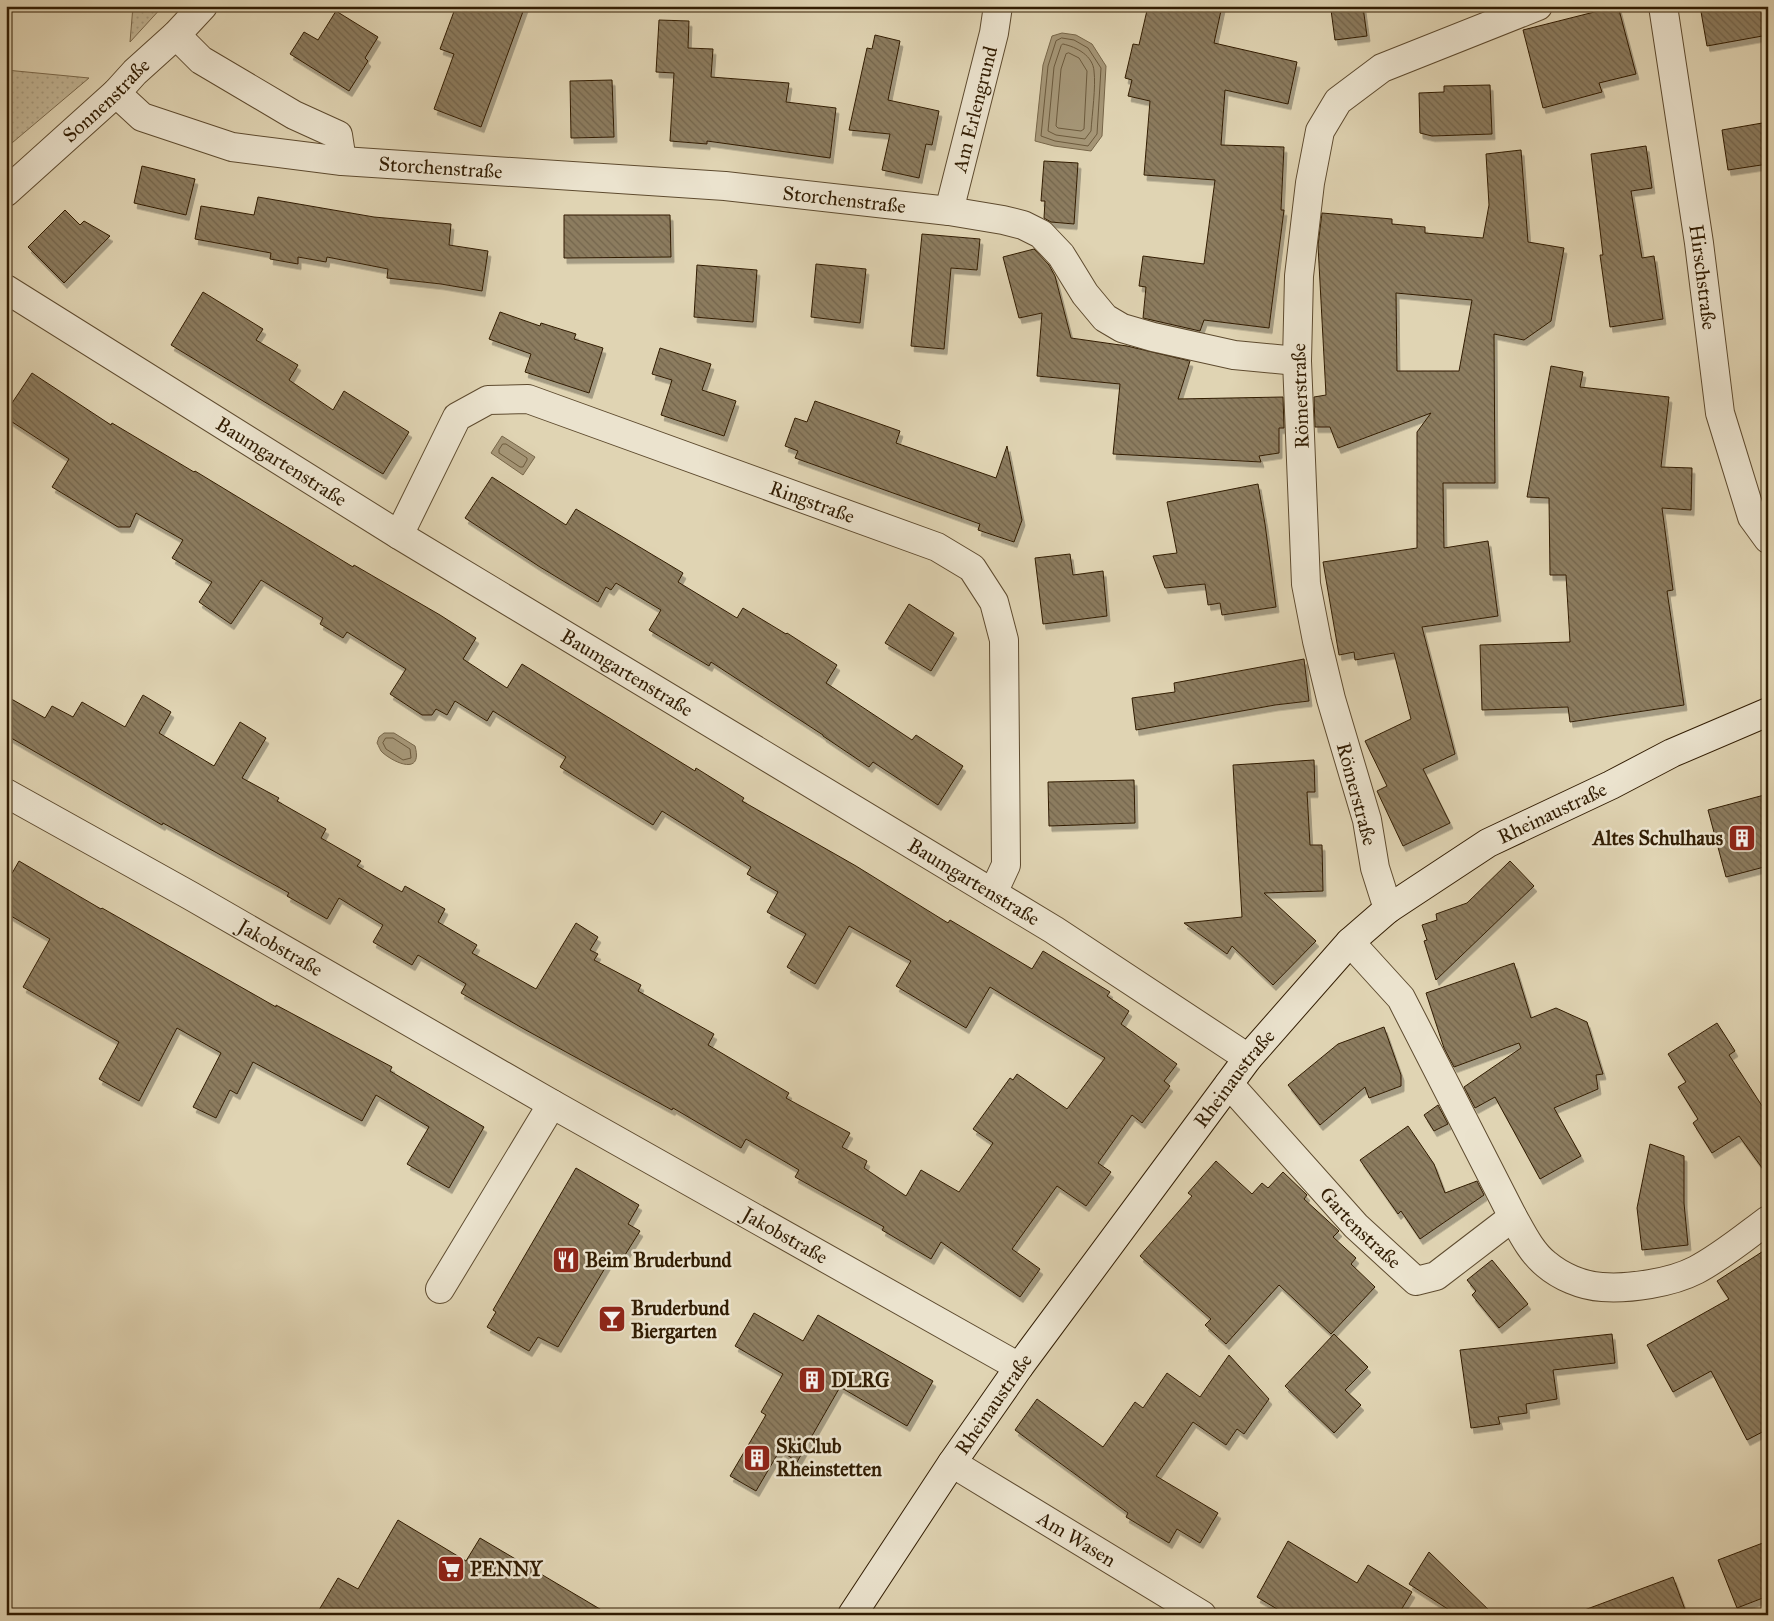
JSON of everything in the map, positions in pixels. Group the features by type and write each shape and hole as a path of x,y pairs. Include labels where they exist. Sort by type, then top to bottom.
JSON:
{"street":[{"name":"Sonnenstraße","path":"6,192 116,93 203,6"},
{"name":"Am Erlengrund","path":"949,211 994,33 998,6"},
{"name":"Römerstraße","path":"1388,909 1375,868 1367,820 1329,691 1306,584 1297,361 1299,276 1310,183 1320,131 1338,101 1382,68 1538,6"},
{"name":"Hirschstraße","path":"1663,6 1699,244 1720,413 1752,517 1768,538"},
{"path":"176,35 201,60 294,115 338,135 342,161"},
{"name":"Storchenstraße","path":"116,93 142,117 232,147 342,161 725,186 949,211 1003,220 1023,225 1041,234 1061,255 1085,294 1105,318 1122,328 1234,355 1297,361"},
{"name":"Baumgartenstraße","path":"6,289 399,535 1054,930 1248,1058"},
{"name":"Ringstraße","path":"399,535 457,417 488,400 528,399 937,547 972,568 994,602 1004,640 1006,865 993,893"},
{"name":"Rheinaustraße","path":"852,1615 952,1463 1019,1367 1248,1058 1350,942 1388,909 1488,843 1611,785 1672,753 1768,712"},
{"name":"Jakobstraße","path":"6,793 191,896 552,1104 1019,1367"},
{"path":"1350,942 1401,998 1513,1217 1530,1248 1545,1264 1570,1279 1600,1287 1634,1286 1669,1280 1695,1271 1731,1248 1768,1220"},
{"name":"Gartenstraße","path":"1229,1084 1356,1226 1416,1280 1436,1276 1513,1217"},
{"path":"440,1289 552,1104"},
{"name":"Am Wasen","path":"952,1463 1202,1615"}],"shaded area":[{"path":"133,6 163,6 130,42"},
{"path":"6,70 89,78 6,148"}],"water":[{"path":"1062,33 1076,35 1092,44 1106,66 1102,136 1091,151 1054,146 1035,141 1043,65 1052,36"},
{"path":"502,436 535,457 523,475 491,453"},
{"path":"384,733 394,733 415,746 415,761 412,764 395,761 382,752 377,743 379,737"}],"building":[{"path":"456,6 525,6 481,127 434,109 454,54 440,49"},
{"path":"1148,6 1222,6 1214,43 1297,62 1288,104 1225,90 1221,145 1284,147 1281,210 1284,210 1269,328 1204,320 1200,331 1143,318 1146,287 1139,286 1143,256 1204,264 1215,180 1144,175 1150,101 1128,96 1132,80 1125,78 1133,44 1139,45"},
{"path":"1618,6 1636,74 1599,83 1602,92 1543,108 1523,30"},
{"path":"1700,6 1768,6 1768,35 1707,46"},
{"path":"1363,7 1367,36 1335,40 1331,10"},
{"path":"336,11 378,37 365,58 368,61 349,91 290,54 304,32 318,40"},
{"path":"659,20 689,21 688,48 713,49 711,77 789,83 786,102 836,108 830,158 707,141 707,144 670,141 674,73 656,72"},
{"path":"875,35 900,41 888,100 939,111 932,145 926,144 919,178 882,170 890,134 849,130 867,48 872,49"},
{"path":"612,80 614,137 571,138 570,81"},
{"path":"1490,85 1492,134 1432,136 1420,133 1419,93 1444,92 1444,86"},
{"path":"1768,122 1768,164 1728,170 1722,130"},
{"path":"1646,146 1652,188 1631,191 1642,258 1654,256 1663,319 1610,327 1600,255 1603,255 1591,154"},
{"path":"1521,150 1528,242 1564,248 1551,321 1524,340 1494,334 1495,483 1443,483 1444,548 1488,541 1498,616 1422,627 1455,754 1423,769 1450,823 1403,846 1377,791 1387,786 1365,741 1411,719 1394,653 1355,660 1354,652 1339,655 1323,562 1417,548 1417,432 1431,413 1338,448 1330,427 1315,427 1314,397 1326,395 1318,245 1322,213 1392,219 1392,224 1425,227 1425,233 1483,238 1489,205 1486,154","holes":["1396,293 1472,300 1459,371 1397,371"]},
{"path":"1044,161 1078,163 1074,224 1051,222 1044,218 1045,201 1041,201"},
{"path":"142,166 195,179 186,215 134,203"},
{"path":"258,197 374,217 451,224 449,245 488,251 482,291 387,278 388,269 327,257 326,262 298,257 298,264 270,259 271,253 195,239 201,206 254,215"},
{"path":"65,210 80,225 84,221 110,236 64,283 28,247"},
{"path":"564,215 670,215 671,257 564,258"},
{"path":"922,234 980,239 977,270 951,268 944,349 911,346"},
{"path":"1034,249 1049,265 1055,276 1071,338 1127,346 1190,361 1178,399 1283,397 1284,428 1279,428 1279,453 1259,456 1261,462 1113,454 1120,384 1037,376 1042,313 1019,318 1003,257"},
{"path":"816,264 866,269 860,323 811,317"},
{"path":"697,265 757,270 753,322 694,317"},
{"path":"203,292 263,329 256,340 298,365 289,380 333,410 344,391 409,432 383,474 171,345"},
{"path":"500,312 540,326 541,323 576,334 574,339 603,348 589,393 525,372 531,354 489,339"},
{"path":"660,348 711,364 702,390 736,401 724,436 661,415 672,380 652,374"},
{"path":"1551,366 1583,372 1580,387 1669,397 1661,467 1692,468 1691,510 1662,508 1673,590 1667,591 1684,705 1570,722 1568,707 1482,710 1480,645 1570,642 1566,575 1550,575 1549,498 1527,497"},
{"path":"32,373 111,425 112,423 195,471 353,567 354,565 476,638 463,659 507,688 522,664 695,771 696,768 744,798 742,801 856,866 948,923 950,920 1032,969 1043,951 1110,992 1107,996 1129,1011 1121,1024 1177,1064 1164,1081 1170,1086 1142,1123 1132,1115 1098,1163 1111,1172 1086,1206 1057,1186 1012,1249 1040,1269 1020,1297 941,1242 931,1259 882,1230 884,1227 795,1177 799,1170 746,1139 741,1148 673,1108 672,1110 524,1029 461,993 466,984 418,955 412,965 373,942 383,925 339,898 327,919 287,896 289,893 163,823 162,825 6,735 6,696 45,718 52,706 73,717 82,702 125,727 143,695 171,712 159,733 214,766 240,722 266,738 242,778 279,798 277,801 326,829 321,838 361,861 357,866 402,892 405,886 445,909 438,922 477,945 472,953 536,989 576,923 598,937 590,950 598,954 594,960 641,985 638,991 714,1034 708,1045 789,1093 786,1098 850,1133 842,1147 867,1161 864,1168 906,1196 921,1170 959,1192 993,1143 973,1129 1010,1078 1013,1080 1017,1074 1067,1109 1105,1058 990,987 966,1028 896,986 911,961 849,926 815,984 787,967 806,934 767,912 778,892 747,874 751,867 662,811 653,825 560,767 566,757 493,711 487,721 455,701 447,715 436,709 432,715 422,715 390,694 406,669 347,632 343,638 320,624 323,618 261,580 231,624 199,602 212,582 172,558 183,540 136,513 130,527 118,527 52,487 69,459 6,418 6,412"},
{"path":"815,401 900,431 896,443 996,478 1007,446 1022,520 1014,542 978,530 980,524 795,458 798,451 785,446 795,418 807,422"},
{"path":"492,477 566,525 576,509 683,573 678,582 737,618 743,608 837,665 826,683 912,740 916,735 963,766 938,805 873,762 869,767 711,662 709,666 649,630 661,610 616,583 611,590 606,587 598,602 465,518"},
{"path":"1258,484 1276,607 1222,615 1220,603 1208,605 1205,584 1165,588 1153,556 1177,553 1167,502"},
{"path":"1070,554 1073,575 1103,571 1107,616 1043,624 1035,558"},
{"path":"909,604 954,633 931,671 885,643"},
{"path":"1304,659 1309,701 1275,705 1136,730 1132,698 1175,692 1174,683"},
{"path":"1314,760 1315,792 1307,792 1310,845 1322,845 1323,891 1264,893 1316,941 1273,985 1232,946 1227,954 1184,923 1242,917 1233,765"},
{"path":"1134,780 1135,823 1049,826 1048,782"},
{"name":"Altes Schulhaus","path":"1768,794 1768,866 1726,877 1708,810"},
{"path":"19,861 276,1007 276,1005 392,1067 390,1071 484,1127 449,1188 407,1164 429,1127 376,1095 362,1121 253,1062 237,1094 230,1090 216,1118 193,1107 221,1053 177,1028 139,1101 99,1079 119,1042 23,987 50,939 6,913 6,884"},
{"path":"1510,861 1534,886 1436,980 1424,941 1427,940 1422,925 1437,920 1436,914 1467,903"},
{"path":"1514,963 1531,1018 1556,1008 1587,1022 1603,1074 1596,1075 1598,1089 1554,1108 1581,1156 1540,1179 1495,1097 1475,1108 1464,1087 1521,1048 1519,1043 1454,1067 1444,1048 1426,993"},
{"path":"1717,1023 1735,1051 1729,1055 1768,1115 1768,1176 1739,1136 1712,1153 1693,1123 1698,1119 1678,1087 1686,1082 1668,1054"},
{"path":"1384,1027 1401,1075 1401,1086 1369,1098 1365,1087 1320,1125 1288,1085 1338,1044"},
{"path":"1438,1105 1448,1124 1434,1131 1424,1115"},
{"path":"1408,1126 1434,1164 1445,1193 1477,1181 1484,1195 1420,1239 1401,1211 1398,1214 1360,1160"},
{"path":"1650,1144 1684,1156 1684,1203 1688,1245 1642,1250 1637,1208"},
{"path":"1216,1161 1252,1194 1262,1183 1268,1188 1283,1172 1307,1195 1304,1199 1339,1231 1333,1237 1356,1258 1351,1264 1375,1287 1331,1334 1279,1285 1226,1344 1205,1325 1211,1319 1140,1256 1192,1196 1188,1193"},
{"name":"Beim Bruderbund","path":"576,1168 639,1205 628,1224 640,1231 620,1263 611,1258 558,1347 538,1337 529,1351 487,1327 496,1312 493,1310"},
{"path":"1768,1248 1768,1429 1747,1440 1711,1371 1673,1392 1647,1345 1729,1299 1717,1281"},
{"path":"1492,1260 1528,1304 1499,1328 1472,1295 1476,1291 1467,1280"},
{"path":"754,1313 803,1341 818,1315 933,1381 907,1426 840,1387 797,1462 780,1450 756,1491 730,1476 766,1415 761,1412 783,1374 735,1346"},
{"path":"1334,1334 1368,1367 1345,1390 1361,1405 1334,1433 1285,1386"},
{"path":"1612,1334 1615,1363 1553,1370 1557,1399 1526,1404 1527,1413 1498,1417 1500,1424 1471,1428 1460,1350"},
{"path":"1229,1355 1269,1399 1244,1434 1237,1429 1226,1445 1193,1422 1156,1476 1218,1513 1200,1543 1177,1529 1169,1543 1126,1517 1128,1513 1015,1430 1037,1399 1103,1447 1135,1402 1143,1408 1167,1373 1200,1397"},
{"name":"PENNY","path":"398,1520 466,1561 480,1538 610,1615 316,1615 338,1578 358,1589"},
{"path":"1288,1541 1357,1583 1368,1565 1412,1592 1398,1615 1287,1615 1257,1597"},
{"path":"1768,1541 1768,1596 1737,1608 1718,1560"},
{"path":"1429,1552 1494,1615 1457,1615 1409,1584"},
{"path":"1673,1577 1687,1615 1580,1615 1579,1612"}],"place":[{"name":"Altes Schulhaus","path":"1742,838"},
{"name":"Beim Bruderbund","path":"566,1260"},
{"name":"Bruderbund Biergarten","path":"612,1319"},
{"name":"DLRG","path":"812,1380"},
{"name":"SkiClub Rheinstetten","path":"757,1458"},
{"name":"PENNY","path":"451,1569"}]}
